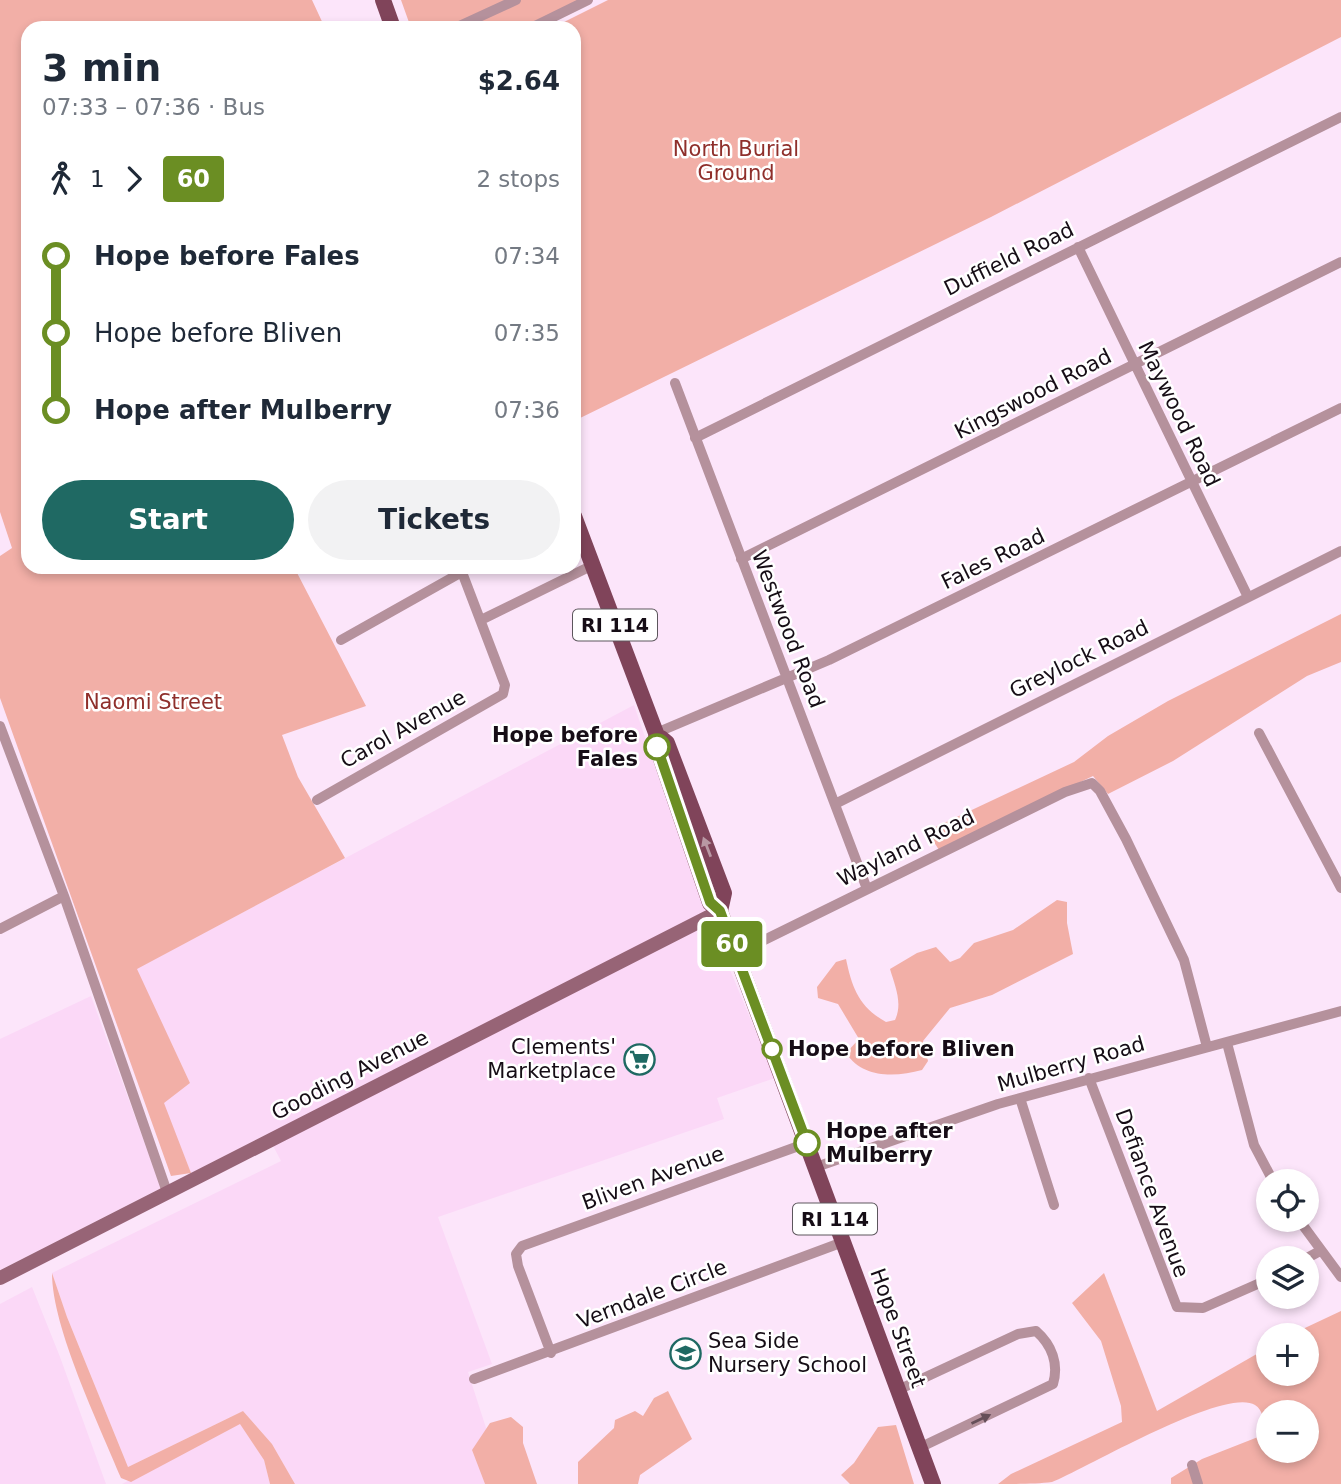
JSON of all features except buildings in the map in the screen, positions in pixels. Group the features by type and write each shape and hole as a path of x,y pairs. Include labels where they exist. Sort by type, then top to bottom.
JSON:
{"main road":[{"path":"383,0 390,21"},
{"name":"Hope Street","path":"581,534 656,733 667,743 724,893 720,911 933,1484"},
{"name":"Gooding Avenue","path":"0,1278 720,911"}],"street":[{"path":"470,21 516,0"},
{"path":"546,21 589,0"},
{"name":"Duffield Road","path":"695,438 1341,117"},
{"name":"Maywood Road","path":"1078,247 1248,597"},
{"name":"Kingswood Road","path":"741,559 1341,262"},
{"name":"Westwood Road","path":"675,383 867,889"},
{"name":"Fales Road","path":"656,733 788,679 1341,408"},
{"name":"Greylock Road","path":"835,804 1341,551"},
{"path":"581,571 593,565"},
{"path":"341,640 454,574"},
{"path":"463,574 481,620 575,574"},
{"name":"Carol Avenue","path":"317,800 493,701 505,689 481,620"},
{"path":"0,729 64,896 167,1192"},
{"path":"1259,733 1341,888"},
{"name":"Wayland Road","path":"736,954 1086,783 1095,785 1126,839 1184,960 1207,1047"},
{"path":"0,929 64,896"},
{"name":"Mulberry Road","path":"816,1167 1020,1098 1341,1012"},
{"path":"1227,1043 1254,1145 1267,1169"},
{"name":"Defiance Avenue","path":"1089,1078 1177,1307 1203,1308 1256,1285"},
{"path":"1020,1098 1054,1205"},
{"name":"Bliven Avenue","path":"551,1353 516,1254 526,1244 807,1143"},
{"path":"1307,1232 1341,1277"},
{"name":"Verndale Circle","path":"474,1379 551,1353 843,1242"},
{"path":"898,1390 1018,1334 1036,1331 1047,1340 1051,1349 1056,1369 1053,1384 919,1448"},
{"path":"1192,1465 1198,1484"}],"shaded area":[{"path":"634,705 701,900 775,1078 717,1098 724,1119 438,1217 492,1364 468,1372 487,1431 472,1450 485,1484 295,1484 272,1444 243,1411 128,1467 52,1273 281,1161 267,1134 191,1173 163,1103 190,1083 136,969"},
{"path":"91,996 161,1188 0,1270 0,1039"},
{"path":"32,1287 106,1484 0,1484 0,1304"},
{"path":"240,1423 264,1460 270,1484 122,1484"}],"green space":[{"name":"Naomi Street","path":"0,0 312,0 322,21 21,21 21,574 298,574 366,706 282,735 298,777 345,858 137,969 190,1083 164,1103 191,1173 171,1176 0,698 0,556 12,548 0,512"},
{"path":"401,0 590,0 550,21 408,21"},
{"name":"North Burial Ground","path":"608,0 1341,0 1341,37 991,217 581,418 581,21 566,21"},
{"path":"1341,614 1341,662 1307,676 1173,761 1108,794 1093,776 939,850 927,831 1074,762 1108,736 1168,701"},
{"path":"1057,900 1067,902 1067,923 1073,954 992,995 950,1008 923,1041 928,1061 922,1070 891,1075 871,1072 861,1068 846,1053 859,1039 838,1004 818,998 817,987 836,962 846,959 854,988 869,1010 886,1022 895,1020 898,1001 890,969 917,953 936,947 950,962 960,958 974,943 1013,930"},
{"path":"52,1273 128,1467 243,1411 272,1444 295,1484 270,1484 264,1460 240,1424 131,1482 121,1478 68,1348 54,1295"},
{"path":"1104,1273 1157,1411 1256,1354 1256,1386 1319,1386 1319,1323 1316,1323 1341,1311 1341,1484 1171,1484 1171,1478 1202,1459 1256,1438 1256,1463 1319,1463 1319,1400 1256,1400 1256,1406 1239,1402 1187,1417 1052,1482 998,1484 1011,1474 1122,1422 1121,1406 1101,1341 1072,1303"},
{"path":"668,1391 692,1439 640,1475 638,1484 578,1484 578,1462 614,1428 615,1420 635,1411 643,1416 654,1398"},
{"path":"511,1417 523,1427 523,1443 537,1484 485,1484 472,1450 490,1423"},
{"path":"896,1425 914,1484 850,1484 841,1475 854,1463 878,1427"}],"bus line":[{"name":"60","path":"657,747 710,902 720,911 807,1143"}],"place":[{"name":"Hope before Fales","path":"657,747"},
{"name":"Hope before Bliven","path":"772,1049"},
{"name":"Clements' Marketplace","path":"639,1059"},
{"name":"Hope after Mulberry","path":"807,1143"},
{"name":"Sea Side Nursery School","path":"685,1353"}]}
